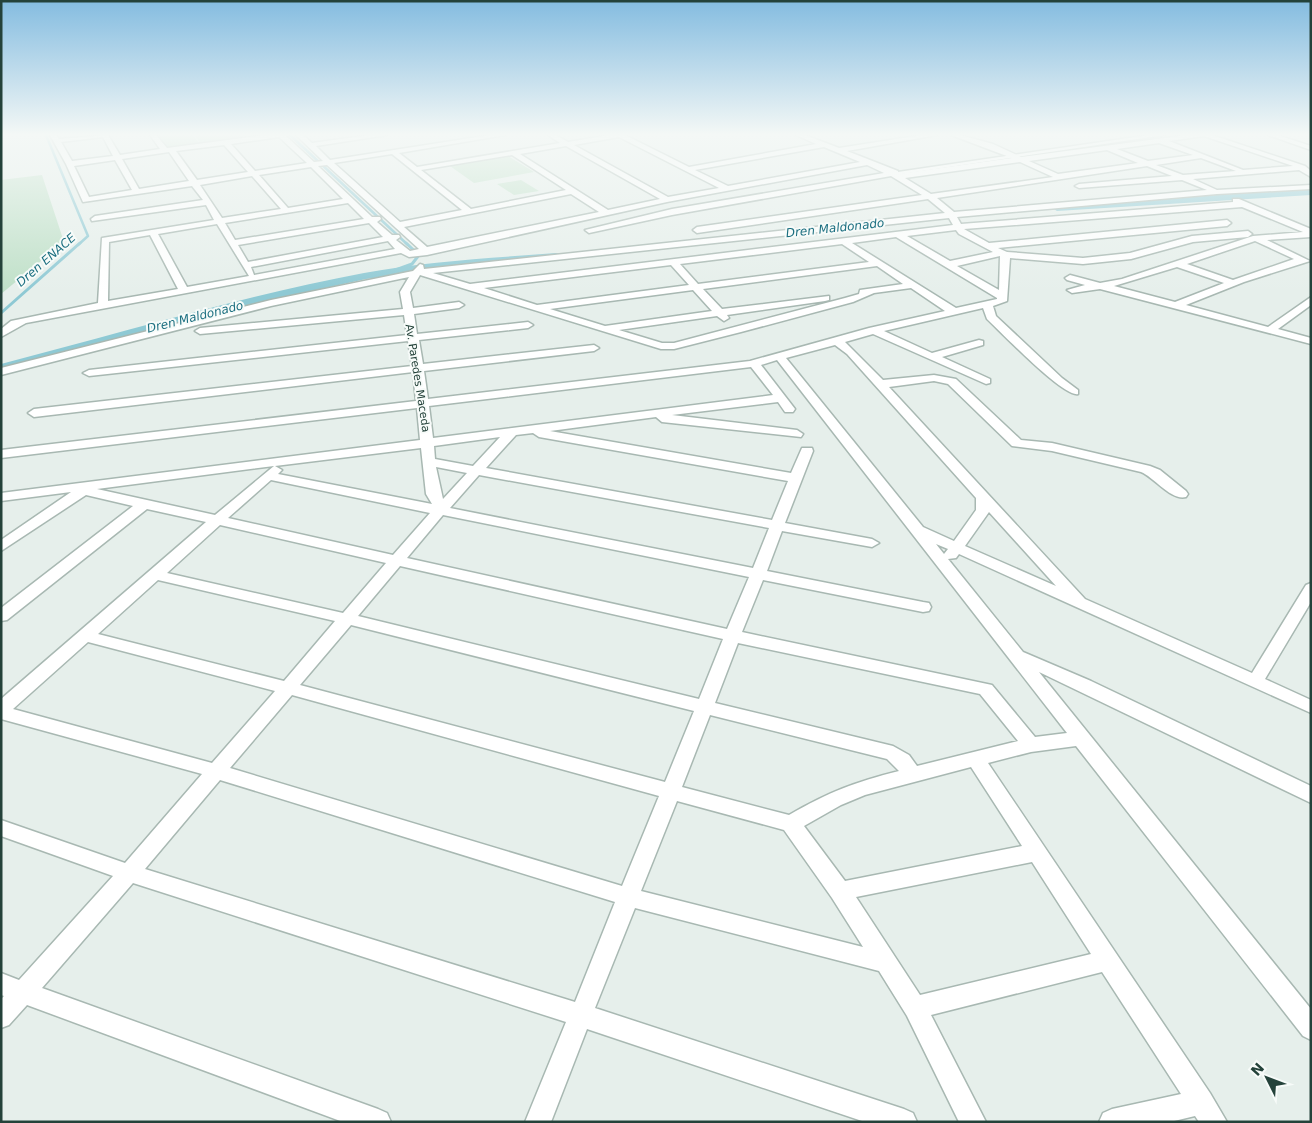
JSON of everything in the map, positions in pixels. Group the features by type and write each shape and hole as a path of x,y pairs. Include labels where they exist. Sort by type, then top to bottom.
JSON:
{"street":[{"path":"80,187 86,200 167,187"},
{"path":"134,187 137,192"},
{"path":"198,187 234,243 253,278"},
{"path":"266,187 287,211"},
{"path":"337,187 402,250 409,254 427,252 607,212 735,187"},
{"path":"358,187 410,234 427,252"},
{"path":"439,187 470,212"},
{"path":"567,187 607,212"},
{"path":"645,187 667,200"},
{"path":"589,230 744,200 821,187"},
{"path":"914,187 953,215 956,227 986,246 1003,254"},
{"path":"697,230 991,187"},
{"path":"1081,187 1108,202"},
{"path":"1205,187 1311,233"},
{"path":"1,372 303,296 417,272 953,215 1217,192 1303,187"},
{"path":"400,225 573,191"},
{"path":"716,191 744,200 777,219"},
{"path":"103,306 105,240 350,200"},
{"path":"95,219 208,202"},
{"path":"472,287 956,227 1244,204"},
{"path":"1194,207 1306,262"},
{"path":"234,243 390,216"},
{"path":"986,246 1227,223"},
{"path":"153,233 184,291"},
{"path":"947,264 1003,254 1066,260 1115,259 1192,240 1311,233"},
{"path":"245,265 410,234"},
{"path":"899,235 1002,296"},
{"path":"1066,260 1072,293 1102,287 1180,265 1252,236"},
{"path":"845,242 953,311"},
{"path":"1,334 15,323 24,320 402,250"},
{"name":"Av. Paredes Maceda","path":"427,252 405,292 418,369 433,494 441,508"},
{"path":"1145,253 1232,283"},
{"path":"1,454 754,363 873,330 1002,301 1005,278 1003,254"},
{"path":"1175,306 1232,283 1306,262"},
{"path":"674,263 718,313 737,330"},
{"path":"534,308 693,286 880,264"},
{"path":"417,272 667,347 849,300 868,294 872,290"},
{"path":"1070,278 1311,341"},
{"path":"604,329 914,285"},
{"path":"1270,330 1311,300"},
{"path":"987,304 991,317 1058,380 1074,392"},
{"path":"200,331 459,305"},
{"path":"89,373 528,325"},
{"path":"873,330 986,381"},
{"path":"836,340 851,352 1082,605"},
{"path":"932,356 979,343"},
{"path":"34,412 594,348"},
{"path":"779,356 1311,1028"},
{"path":"754,363 789,409"},
{"path":"880,384 934,378 952,381 1017,443 1052,447 1145,469 1155,473 1181,494"},
{"path":"1,497 78,489 287,460 781,398"},
{"path":"640,415 797,434"},
{"path":"1,1017 129,873 399,560 441,508 518,431"},
{"path":"518,431 796,478"},
{"path":"538,1122 807,451"},
{"path":"1,710 287,460"},
{"path":"429,462 872,543"},
{"path":"269,476 441,508 757,575 923,607"},
{"path":"1,547 78,489 733,636 986,689 1031,745"},
{"path":"944,564 983,510 983,497"},
{"path":"1,616 144,504"},
{"path":"916,530 1311,707"},
{"path":"155,575 348,619 893,753 902,760 913,775"},
{"path":"1255,682 1311,588"},
{"path":"85,636 288,688 791,824 840,891 915,1008 973,1122"},
{"path":"1016,655 1085,685 1311,796"},
{"path":"1,710 216,771 628,897 887,963"},
{"path":"791,824 834,799 860,788 1031,745 1082,738"},
{"path":"976,760 1208,1112 1112,1122"},
{"path":"1,828 129,873 581,1015 904,1122"},
{"path":"840,891 1037,852"},
{"path":"915,1008 1107,960"},
{"path":"1,984 378,1122"}],"green space":[{"path":"1,187 46,187 64,242 1,294"},
{"path":"502,187 533,187 539,191 514,195"}],"waterway":[{"name":"Dren ENACE","path":"68,187 88,236 78,245"},
{"path":"346,187 408,245"},
{"name":"Dren Maldonado","path":"1057,208 1311,192"},
{"name":"Dren ENACE","path":"1,313 80,243"},
{"name":"Dren Maldonado","path":"390,272 412,264 419,255 406,243"},
{"name":"Dren Maldonado","path":"1,368 293,292 366,276 479,262 556,256"}]}
